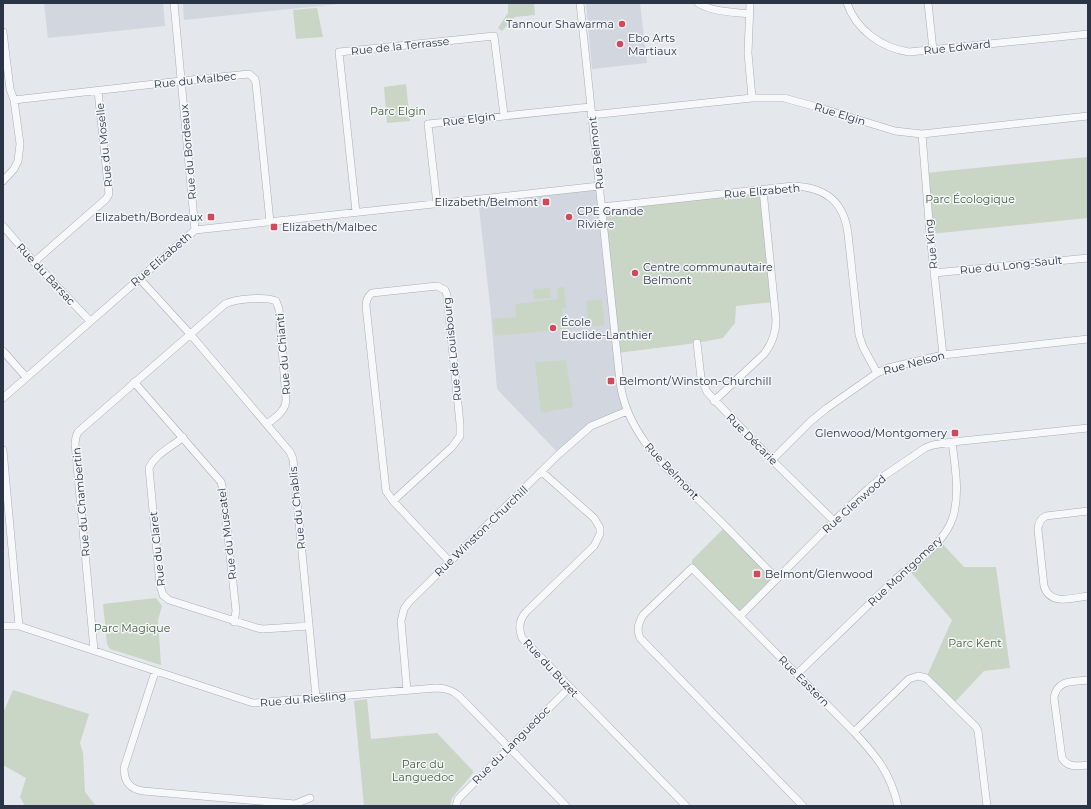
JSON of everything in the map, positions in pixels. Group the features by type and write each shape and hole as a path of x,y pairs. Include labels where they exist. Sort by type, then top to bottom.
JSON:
{"street":[{"name":"Rue du Bordeaux","path":"174,3 195,230"},
{"name":"Rue Belmont","path":"580,3 620,382 627,411 640,436 658,459 777,579"},
{"path":"698,3 706,7 750,14"},
{"path":"750,3 748,53 752,98"},
{"name":"Rue Edward","path":"847,3 851,13 862,27 884,44 909,52 1088,34"},
{"path":"928,3 933,50"},
{"path":"3,32 10,89 14,100 20,144 18,161 14,169 3,181"},
{"name":"Rue de la Terrasse","path":"356,212 339,52 494,36 504,115"},
{"name":"Rue du Malbec","path":"14,100 249,74 255,79 270,222"},
{"name":"Rue du Moselle","path":"34,262 106,199 109,194 98,91"},
{"name":"Rue Elgin","path":"591,115 767,97 817,106 895,131 922,134 1088,116"},
{"name":"Rue Elgin","path":"437,204 428,124 590,106"},
{"name":"Rue King","path":"922,134 930,234 943,355"},
{"name":"Rue Elizabeth","path":"3,398 195,230 599,186"},
{"name":"Rue Elizabeth","path":"602,206 793,186 810,188 825,193 836,202 847,227 859,335 862,347 877,373"},
{"path":"714,401 764,354 769,348 775,334 776,320 763,190"},
{"name":"Rue du Barsac","path":"3,226 34,262 90,321"},
{"name":"Rue du Long-Sault","path":"934,273 1088,258"},
{"name":"Rue du Chablis","path":"139,278 191,335 267,424 290,452 293,459 316,697"},
{"name":"Rue de Louisbourg","path":"393,502 452,446 460,436 447,295 445,290 437,286 372,293 366,301 384,485 393,502 450,562"},
{"name":"Rue du Chianti","path":"191,335 224,304 229,302 268,298 276,301 279,309 286,404 280,414 267,424"},
{"name":"Rue du Chambertin","path":"94,650 76,437 81,429 134,382 191,335"},
{"name":"Rue Nelson","path":"772,460 827,408 877,373 888,368 943,355 1088,339"},
{"name":"Rue Décarie","path":"697,343 702,383 707,392 772,460 834,521"},
{"path":"3,351 26,377"},
{"name":"Rue du Muscatel","path":"134,382 221,482 236,611 234,622"},
{"name":"Rue Winston-Churchill","path":"407,690 400,621 401,615 409,602 590,426 627,411"},
{"name":"Rue Glenwood","path":"740,616 834,521 880,478 918,453 933,445 952,442 1088,428"},
{"name":"Rue du Claret","path":"183,437 156,458 152,462 150,468 161,591 169,600 234,622 262,629 309,626"},
{"name":"Rue Montgomery","path":"797,674 891,584 929,551 945,533 953,518 956,500 956,482 952,442"},
{"path":"3,450 19,626"},
{"name":"Rue du Buzet","path":"542,472 594,518 600,528 600,534 594,546 526,612 520,622 520,633 522,638 686,806"},
{"path":"1088,512 1050,515 1042,518 1038,525 1038,530 1044,586 1047,594 1051,597 1060,599 1088,596"},
{"name":"Rue Eastern","path":"803,806 640,638 638,634 638,625 643,615 692,568 854,732 877,758 884,768 893,787 898,806"},
{"name":"Rue du Riesling","path":"3,626 19,626 253,703 444,688 453,691 566,806"},
{"path":"155,672 124,768 124,775 128,784 132,788 143,791 295,804 310,798"},
{"path":"854,732 909,679 918,676 926,678 976,727 978,731 988,806"},
{"path":"1088,680 1062,684 1056,690 1054,698 1062,758 1064,762 1072,766 1088,765"},
{"name":"Rue du Languedoc","path":"456,806 458,799 570,687"}],"shaded area":[{"path":"44,3 163,3 165,26 48,38"},
{"path":"183,3 348,3 184,20"},
{"path":"586,3 640,3 647,63 592,69"},
{"name":"École Euclide-Lanthier","path":"599,186 627,411 599,422 559,454 497,389 490,304 478,199"}],"green space":[{"path":"508,3 534,3 535,15 515,17 502,31 498,28 508,13"},
{"path":"317,8 323,37 296,39 293,10"},
{"name":"Parc Elgin","path":"406,84 410,121 387,123 384,87"},
{"name":"Parc Écologique","path":"1088,157 1088,218 930,234 925,173"},
{"path":"763,190 774,302 736,306 735,323 723,338 697,343 617,353 602,207"},
{"path":"564,287 566,308 562,309 564,321 588,319 586,301 602,299 604,325 495,336 493,319 516,317 515,304 558,299 557,288"},
{"path":"550,288 551,298 534,299 533,289"},
{"path":"566,360 573,407 541,413 535,362"},
{"path":"726,526 777,579 740,616 692,568 692,560"},
{"name":"Parc Kent","path":"939,540 964,567 996,567 1010,668 984,671 953,704 926,678 952,620 908,569"},
{"name":"Parc Magique","path":"156,598 162,606 158,620 161,665 110,649 107,644 103,604"},
{"path":"13,690 89,714 80,743 83,753 85,792 96,806 25,806 20,797 26,778 3,765 3,713"},
{"name":"Parc du Languedoc","path":"367,699 371,739 437,733 474,772 452,798 450,806 364,806 354,701"}],"place":[{"name":"Tannour Shawarma","path":"622,24"},
{"name":"Ebo Arts Martiaux","path":"620,44"},
{"name":"Elizabeth/Belmont","path":"546,202"},
{"name":"Elizabeth/Bordeaux","path":"211,217"},
{"name":"CPE Grande Rivière","path":"569,217"},
{"name":"Elizabeth/Malbec","path":"274,227"},
{"name":"Centre communautaire Belmont","path":"635,273"},
{"name":"École Euclide-Lanthier","path":"553,328"},
{"name":"Belmont/Winston-Churchill","path":"611,381"},
{"name":"Glenwood/Montgomery","path":"955,433"},
{"name":"Belmont/Glenwood","path":"757,574"}]}
